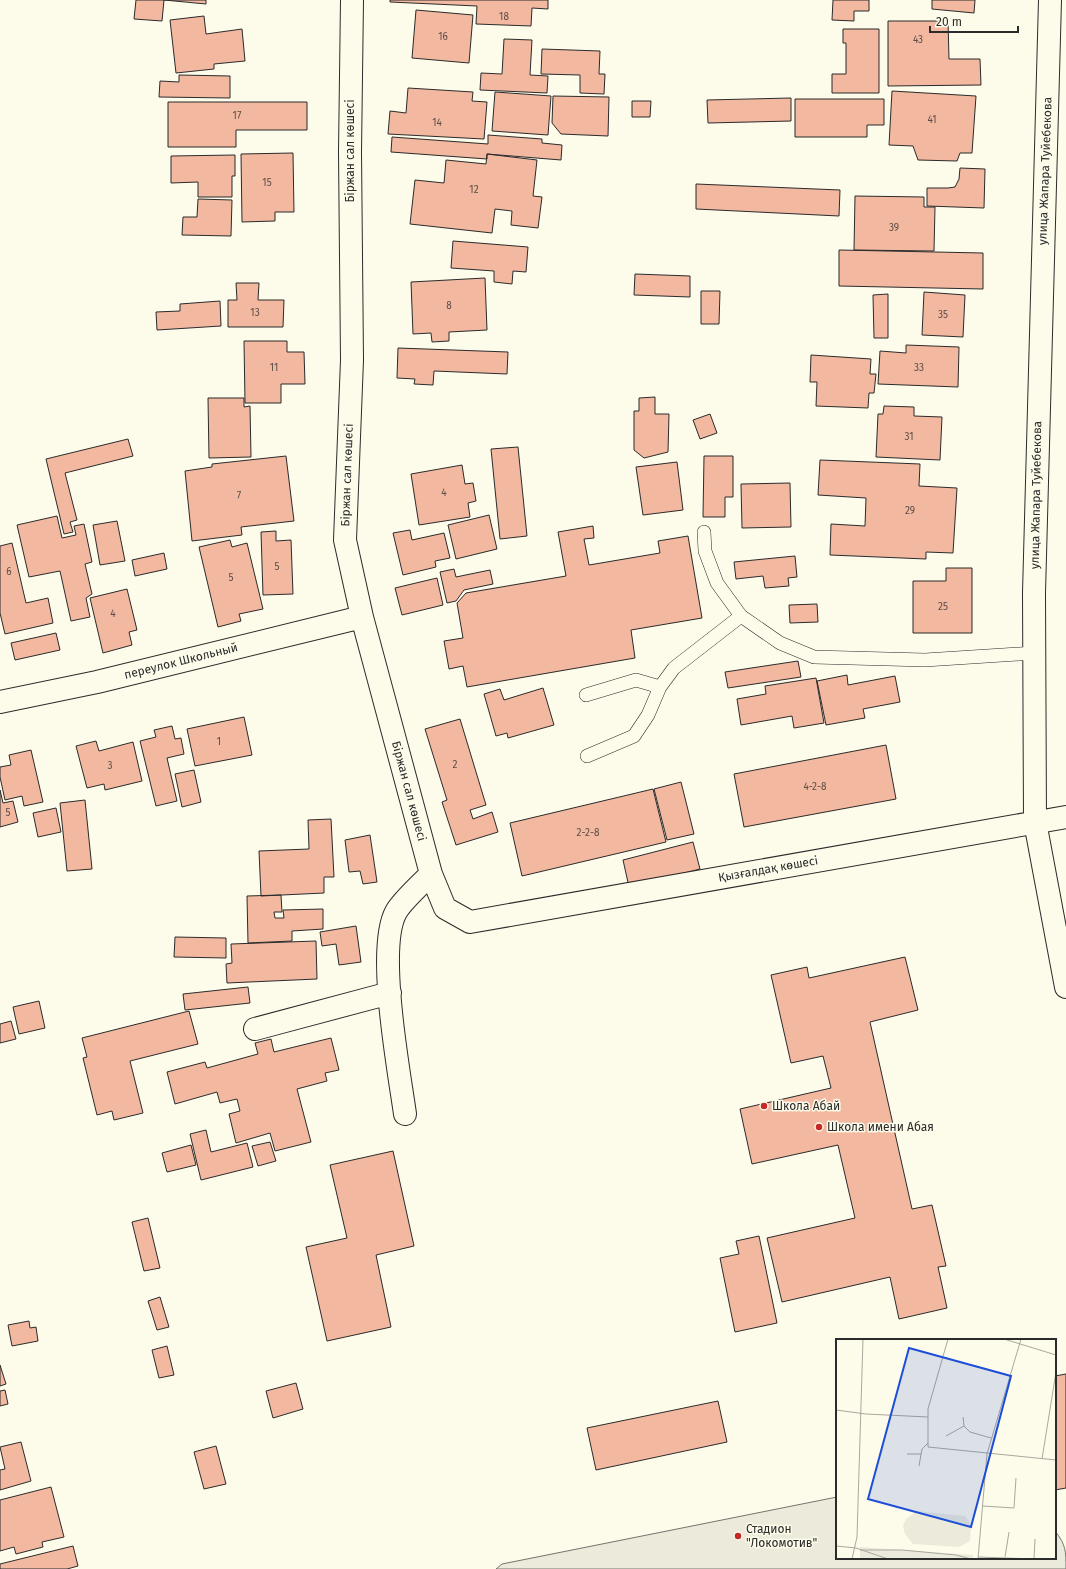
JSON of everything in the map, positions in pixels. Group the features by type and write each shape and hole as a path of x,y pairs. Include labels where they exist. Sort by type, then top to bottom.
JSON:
{"street":[{"name":"Біржан сал көшесі","path":"352,0 350,152 352,360 345,540 362,617 431,874 445,908 470,922"},
{"name":"улица Жапара Туйебекова","path":"1050,0 1039,391 1034,653 1035,822 1066,986"},
{"name":"переулок Школьный","path":"0,702 97,682 362,617"},
{"name":"Қызғалдақ көшесі","path":"470,922 1066,817"},
{"path":"405,1114 392,1024 387,944 396,912 431,874"},
{"path":"255,1029 390,993"}],"lane":[{"path":"704,532 706,551 716,583 741,616 780,643 814,657 924,660 1034,653"},
{"path":"587,756 634,736 648,715 660,687 674,668 741,616"},
{"path":"586,695 636,680 660,687"}],"shaded area":[{"name":"Стадион \"Локомотив\"","path":"836,1497 836,1559 1056,1559 1056,1532 1065,1548 1066,1557 1066,1569 496,1569 502,1564"}],"building":[{"path":"136,0 164,0 162,21 134,19"},
{"path":"164,0 206,0 206,4"},
{"path":"390,0 548,0 548,9 532,8 531,26 476,24 477,6 390,2"},
{"path":"833,0 869,0 869,11 854,11 854,21 832,20"},
{"path":"932,0 975,0 974,13 932,9"},
{"path":"416,10 473,15 469,63 412,58"},
{"path":"204,16 206,34 242,29 245,61 214,64 214,69 176,73 170,20"},
{"path":"888,21 948,21 949,59 980,59 981,85 888,86"},
{"path":"843,29 879,29 879,93 832,93 832,74 846,74 846,43 843,43"},
{"path":"504,39 532,40 530,75 548,76 547,93 480,90 481,73 502,74"},
{"path":"542,49 600,51 599,74 605,74 604,94 580,93 580,75 541,74"},
{"path":"179,75 230,76 230,98 159,97 160,81 179,82"},
{"path":"408,88 473,92 472,101 487,102 484,139 388,134 390,111 406,113"},
{"path":"892,91 976,96 972,153 960,153 957,161 918,160 913,146 889,145"},
{"path":"495,92 551,96 548,135 492,131"},
{"path":"553,96 609,97 608,136 561,134 552,123"},
{"path":"791,98 791,121 708,123 707,100"},
{"path":"795,99 884,99 884,125 867,125 867,137 795,137"},
{"path":"632,101 651,101 650,117 632,117"},
{"path":"168,102 307,102 307,130 236,130 236,147 168,147"},
{"path":"488,135 542,139 542,143 562,145 561,160 487,154 487,159 391,152 392,137 488,144"},
{"path":"293,153 294,212 275,212 275,221 242,222 241,154"},
{"path":"487,154 537,160 533,196 542,197 538,228 511,225 512,211 495,209 492,233 410,224 415,180 444,183 446,160 486,164"},
{"path":"235,155 235,176 232,176 232,197 198,197 198,182 171,183 171,156"},
{"path":"960,168 985,169 984,208 927,206 927,188 955,187 959,179"},
{"path":"696,184 840,190 839,216 696,209"},
{"path":"855,196 924,197 924,207 935,207 934,251 854,250"},
{"path":"198,199 232,200 231,236 182,235 183,217 197,217"},
{"path":"453,241 528,247 526,272 513,271 512,284 494,282 494,271 451,268"},
{"path":"839,250 983,253 983,289 839,286"},
{"path":"635,274 690,276 690,297 634,295"},
{"path":"485,278 487,330 449,332 449,341 432,342 431,333 413,334 411,282"},
{"path":"236,283 259,283 258,300 284,300 283,327 228,327 228,300 237,300"},
{"path":"701,291 720,291 719,324 701,324"},
{"path":"924,292 965,295 963,337 922,335"},
{"path":"888,294 888,338 874,338 873,295"},
{"path":"220,301 221,326 157,330 156,312 180,311 180,304"},
{"path":"244,341 287,341 287,352 304,352 305,384 281,384 281,403 245,403"},
{"path":"906,345 959,347 958,387 878,384 880,351 906,353"},
{"path":"398,348 508,352 507,374 434,371 433,385 414,384 415,379 397,378"},
{"path":"811,355 871,359 870,374 876,374 874,393 869,393 868,408 816,406 817,382 810,382"},
{"path":"655,397 655,414 669,414 668,452 644,458 634,450 634,411 639,411 639,398"},
{"path":"208,398 244,398 244,407 250,406 251,457 209,458"},
{"path":"884,406 914,407 914,416 942,417 940,460 876,457 878,414 883,414"},
{"path":"710,414 717,433 700,439 693,420"},
{"path":"128,439 133,456 65,473 77,520 70,522 73,532 64,534 46,459"},
{"path":"518,447 527,536 500,539 491,449"},
{"path":"286,456 294,521 241,527 242,535 192,541 185,471 212,467 212,464"},
{"path":"704,456 733,456 733,497 725,497 725,517 703,517"},
{"path":"820,460 920,464 919,486 957,488 953,553 926,552 926,559 830,555 831,524 865,526 866,498 818,495"},
{"path":"677,462 683,510 643,515 636,467"},
{"path":"462,465 465,484 473,483 476,501 468,503 470,517 419,525 411,474"},
{"path":"790,483 791,527 742,528 741,484"},
{"path":"489,515 497,549 456,559 448,525"},
{"path":"57,516 62,538 76,535 74,526 84,524 92,562 85,564 92,594 86,598 90,617 71,621 60,571 29,577 17,525"},
{"path":"117,521 125,561 100,565 93,525"},
{"path":"593,526 594,538 584,539 589,565 660,553 658,541 688,536 702,618 631,630 635,658 467,687 463,666 449,669 444,641 463,638 457,603 466,593 566,576 558,532"},
{"path":"410,530 412,540 444,533 450,558 435,561 436,567 403,575 393,533"},
{"path":"276,531 276,541 291,540 293,594 263,595 261,532"},
{"path":"230,540 232,547 247,543 263,609 239,614 241,621 218,627 199,547"},
{"path":"12,543 26,603 48,598 53,623 5,634 0,613 0,546"},
{"path":"164,553 167,569 135,576 132,560"},
{"path":"795,556 797,577 788,578 789,586 765,588 763,576 736,579 734,562"},
{"path":"946,568 972,568 972,633 913,633 913,581 946,581"},
{"path":"454,569 456,577 490,570 493,584 464,590 456,601 447,603 440,572"},
{"path":"437,578 443,605 402,615 395,588"},
{"path":"127,589 137,630 129,632 132,645 103,653 90,598"},
{"path":"817,604 818,622 790,623 789,605"},
{"path":"56,633 60,650 15,660 11,643"},
{"path":"798,661 801,677 728,688 725,672"},
{"path":"847,675 848,685 895,676 900,702 863,709 865,718 826,725 817,681"},
{"path":"816,678 824,723 794,728 792,716 741,725 737,699 766,694 765,686"},
{"path":"543,688 554,725 508,738 507,733 496,736 484,694 500,689 504,700"},
{"path":"244,717 252,755 195,766 187,729"},
{"path":"460,719 486,805 470,810 473,819 492,812 498,832 456,845 442,802 447,800 425,729"},
{"path":"172,726 175,739 181,738 184,754 167,758 177,801 156,806 140,741 156,737 154,730"},
{"path":"96,741 99,751 133,742 142,781 105,790 104,784 87,788 76,746"},
{"path":"886,745 896,799 744,827 734,774"},
{"path":"31,750 43,802 24,806 22,796 5,800 0,777 0,767 11,765 9,755"},
{"path":"194,770 201,802 182,807 175,774"},
{"path":"681,782 694,834 667,840 654,789"},
{"path":"653,789 666,842 522,876 510,823"},
{"path":"0,790 3,803 13,801 18,822 0,827"},
{"path":"85,800 92,869 67,871 60,803"},
{"path":"56,808 61,832 38,837 33,813"},
{"path":"331,819 334,877 324,877 324,893 261,896 259,851 309,849 308,820"},
{"path":"370,835 377,882 363,884 360,871 349,872 345,840"},
{"path":"693,842 700,869 629,887 623,860"},
{"path":"281,895 282,912 274,912 275,918 284,918 283,910 323,909 323,929 292,931 292,941 248,943 247,896"},
{"path":"356,926 361,962 339,965 336,944 322,946 320,932"},
{"path":"175,937 226,938 226,958 174,957"},
{"path":"316,941 317,979 227,983 226,964 232,963 231,944"},
{"name":"Школа имени Абая","path":"905,957 918,1010 870,1022 912,1209 932,1205 946,1266 938,1267 947,1308 899,1319 890,1277 782,1302 767,1238 855,1218 838,1145 752,1164 740,1109 831,1088 823,1056 791,1063 771,975 807,967 809,978"},
{"path":"248,987 250,1003 185,1010 183,994"},
{"path":"39,1001 45,1028 19,1034 13,1007"},
{"path":"189,1011 198,1044 130,1061 143,1113 114,1120 112,1111 97,1115 83,1058 87,1057 82,1038"},
{"path":"11,1021 16,1039 0,1043 0,1024"},
{"path":"331,1038 339,1070 325,1073 327,1081 297,1089 311,1142 275,1151 270,1133 236,1143 229,1114 240,1111 237,1099 220,1103 217,1092 175,1104 167,1072 205,1062 207,1068 258,1054 255,1043 271,1039 274,1052"},
{"path":"206,1130 211,1152 247,1143 253,1167 201,1180 190,1134"},
{"path":"270,1142 276,1161 258,1166 252,1146"},
{"path":"191,1145 196,1165 167,1172 162,1153"},
{"path":"393,1151 414,1246 376,1255 391,1327 327,1341 306,1247 347,1238 330,1165"},
{"path":"148,1218 160,1268 144,1271 132,1222"},
{"path":"759,1236 777,1323 735,1332 720,1258 739,1254 736,1241"},
{"path":"160,1297 169,1327 157,1330 148,1301"},
{"path":"29,1321 30,1328 36,1327 38,1341 12,1346 8,1325"},
{"path":"167,1346 174,1375 159,1378 152,1350"},
{"path":"0,1365 6,1384 0,1386"},
{"path":"1066,1374 1066,1488 1056,1490 1056,1376"},
{"path":"296,1383 303,1409 273,1418 266,1391"},
{"path":"5,1390 8,1404 0,1406 0,1391"},
{"path":"718,1401 727,1442 596,1470 587,1428"},
{"path":"21,1442 31,1481 0,1490 0,1470 5,1469 0,1447"},
{"path":"216,1446 226,1484 204,1489 194,1452"},
{"path":"51,1487 64,1537 42,1542 43,1547 16,1554 14,1547 0,1551 0,1500"},
{"path":"73,1546 78,1566 67,1569 0,1569 0,1564"}],"place":[{"name":"Школа Абай","path":"764,1106"},
{"name":"Школа имени Абая","path":"819,1127"},
{"name":"Стадион \"Локомотив\"","path":"738,1536"}]}
